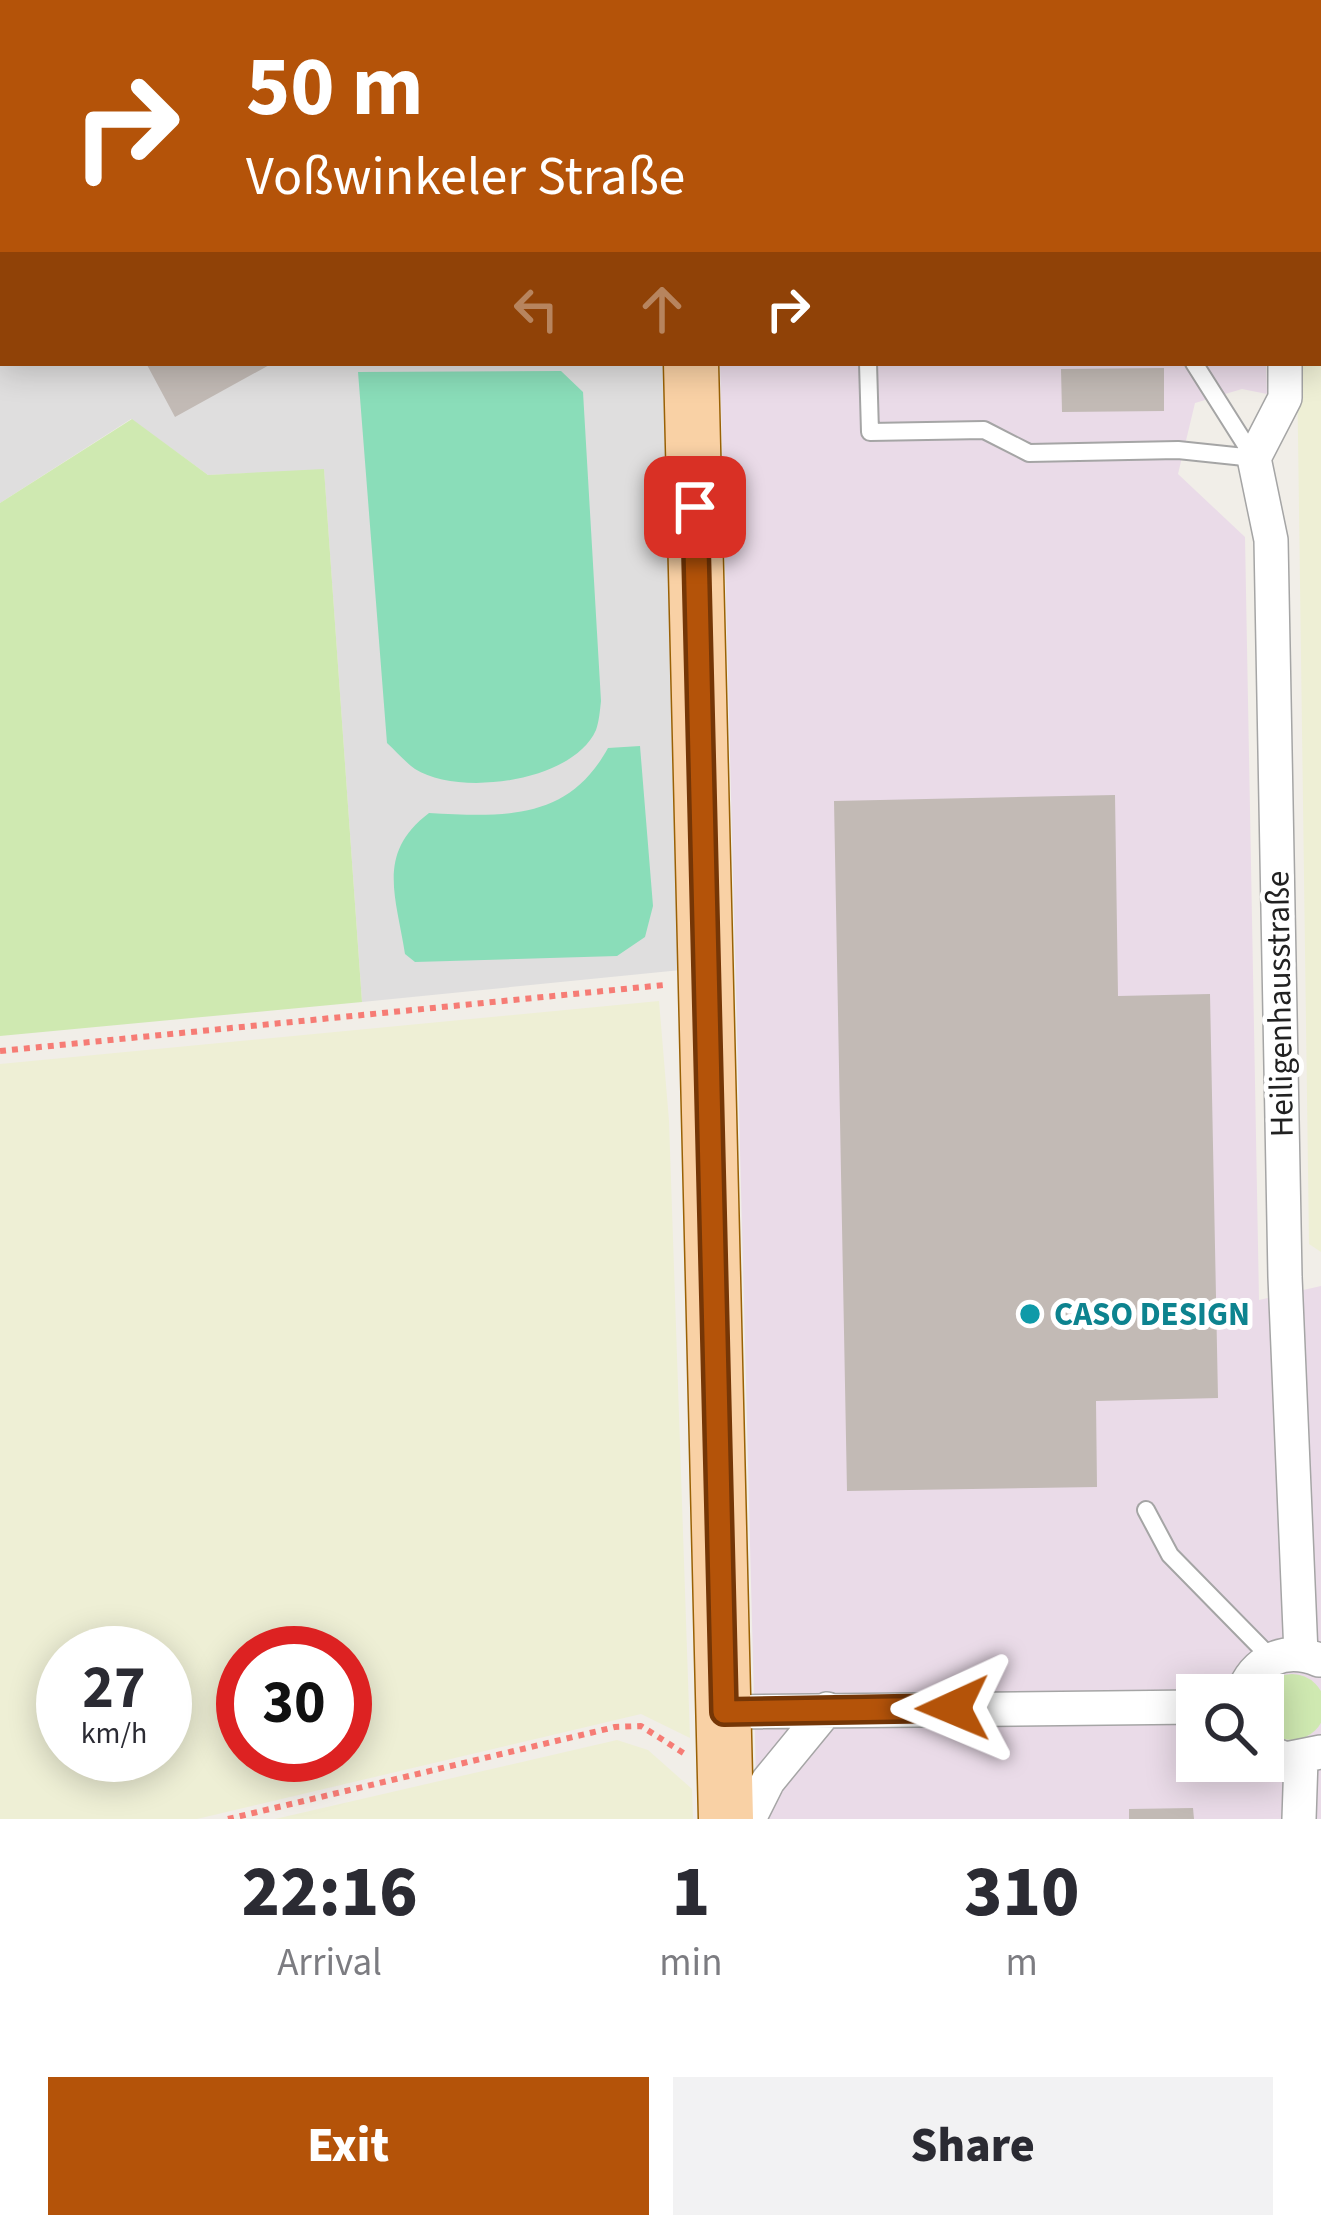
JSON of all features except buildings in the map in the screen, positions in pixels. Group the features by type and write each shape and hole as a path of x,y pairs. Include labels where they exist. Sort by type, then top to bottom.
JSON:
{"main road":[{"path":"691,366 710,986 726,1819"}],"street":[{"path":"1254,458 1285,398 1285,366"},
{"name":"Heiligenhausstraße","path":"1254,458 1271,540 1298,1658"},
{"path":"1258,1674 1298,1658"},
{"path":"724,1712 1176,1707"},
{"path":"749,1819 768,1781 827,1709"},
{"path":"1299,1819 1311,1755"}],"lane":[{"path":"868,366 870,432 984,430 1029,453 1178,450 1254,458"},
{"path":"1196,366 1254,458"},
{"path":"1146,1510 1170,1555 1298,1658"}],"path":[{"path":"0,1051 664,985 710,986"},
{"path":"228,1819 615,1727 641,1726 694,1760 724,1765"}],"shaded area":[{"path":"0,366 667,366 691,969 362,1002 324,470 208,475 131,419 0,503"},
{"path":"720,366 1266,366 1267,394 1242,389 1195,403 1178,474 1245,537 1259,1300 1321,1286 1321,1819 757,1819"}],"green space":[{"path":"1297,366 1321,366 1321,1252 1309,1244"},
{"path":"561,371 583,392 601,701 597,727 583,748 540,773 486,783 434,777 415,769 387,743 358,372"},
{"path":"132,419 208,475 324,469 362,1002 0,1036 0,503"},
{"path":"640,746 653,906 645,937 617,956 415,962 405,954 394,877 396,860 412,828 429,813 508,813 554,802 592,772 608,748"},
{"path":"659,1001 669,1121 690,1738 641,1714 372,1778 372,1626 216,1626 216,1782 353,1782 197,1819 0,1819 0,1064"},
{"path":"1284,1676 1305,1677 1322,1694 1322,1720 1305,1737 1284,1738"},
{"path":"617,1740 648,1750 692,1789 693,1819 275,1819"}],"place":[{"name":"CASO DESIGN","path":"1030,1314"}],"route":[{"path":"695,507 724,1712 953,1708"}]}
